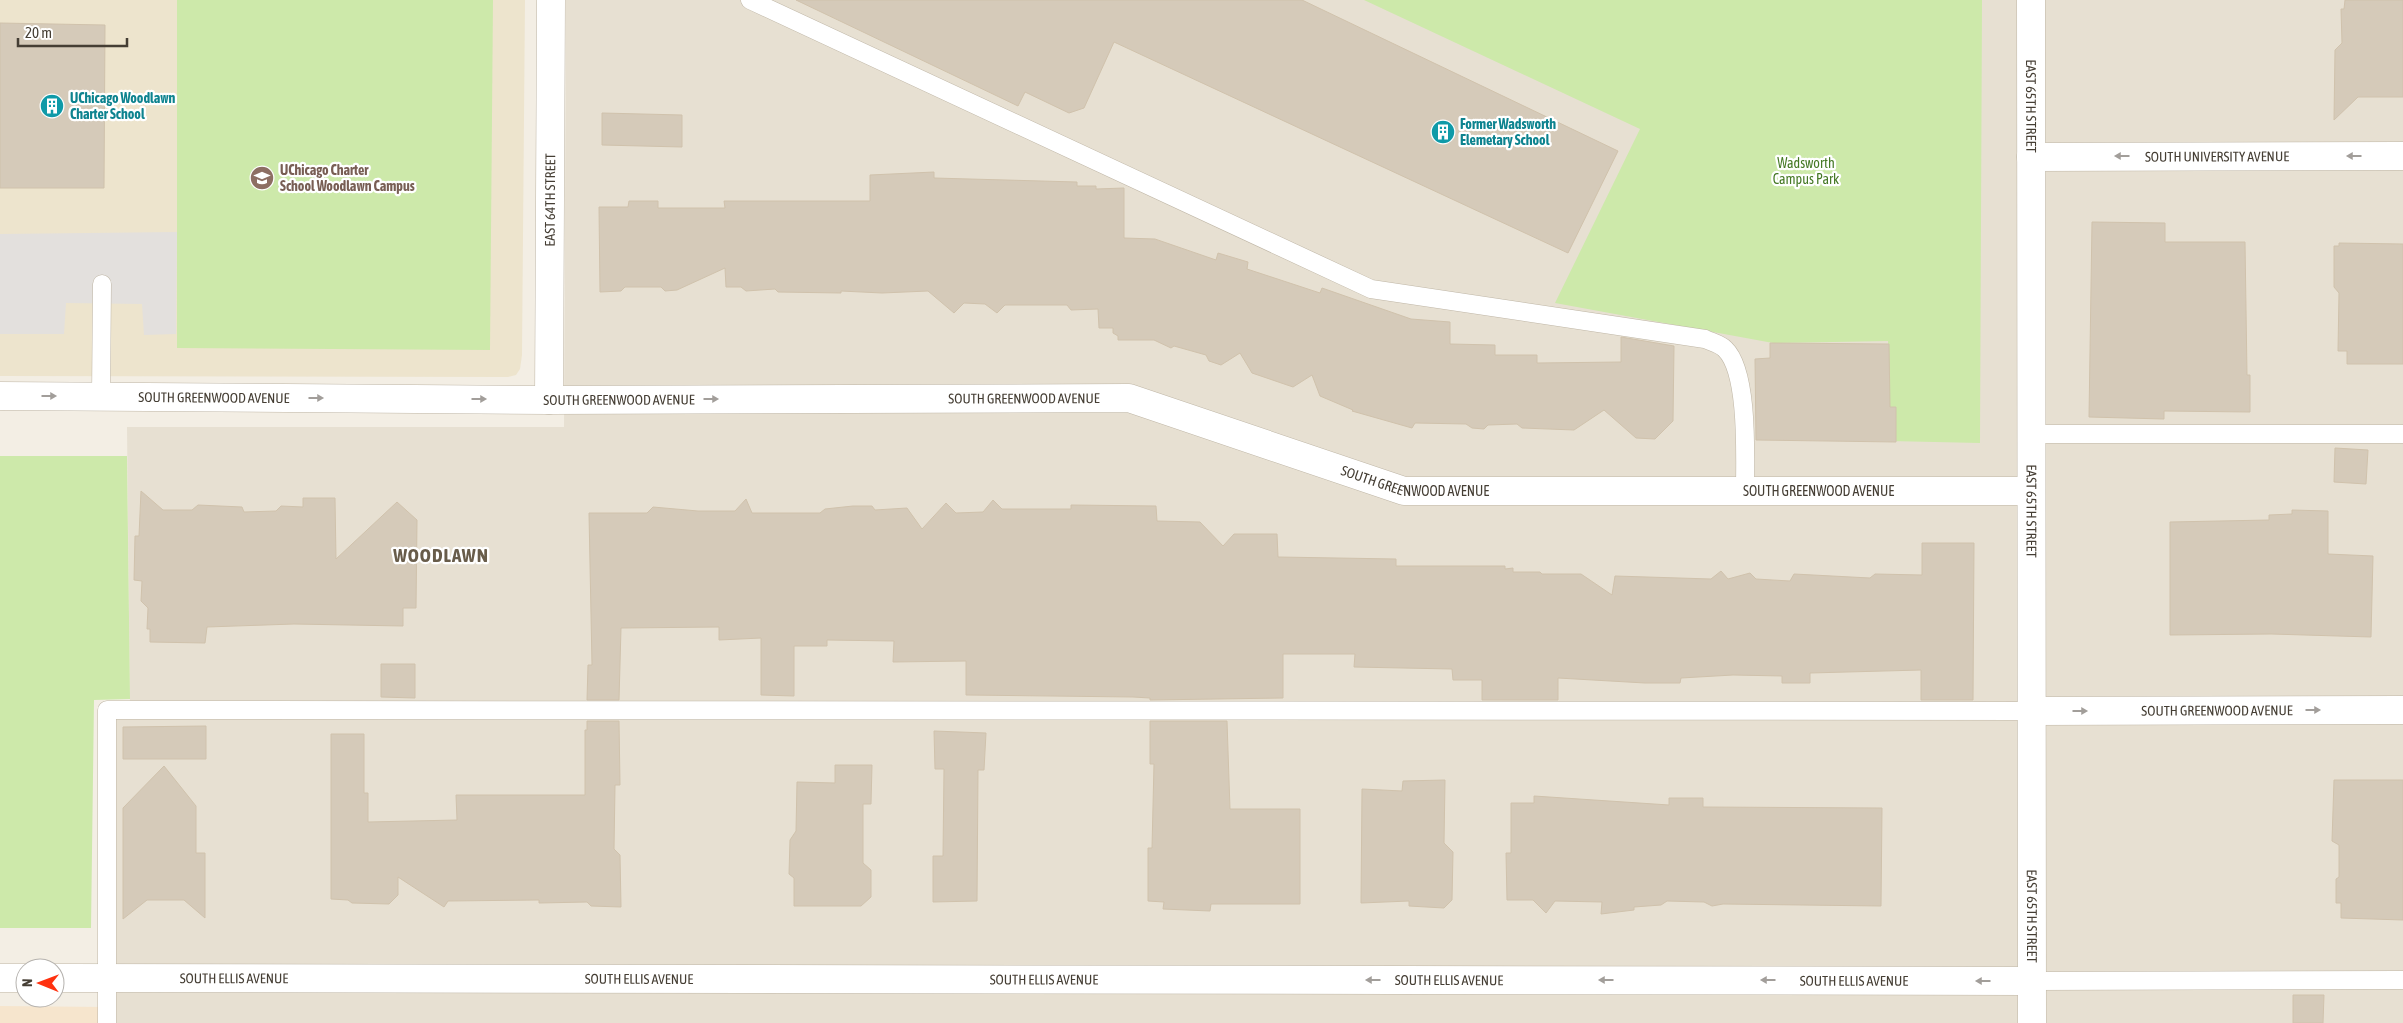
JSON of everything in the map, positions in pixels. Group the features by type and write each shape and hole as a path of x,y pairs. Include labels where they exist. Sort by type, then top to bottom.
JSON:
{"street":[{"name":"EAST 64TH STREET","path":"548,400 551,0"},
{"name":"EAST 65TH STREET","path":"2031,0 2032,1023"},
{"name":"SOUTH UNIVERSITY AVENUE","path":"2031,157 2403,156"},
{"name":"SOUTH GREENWOOD AVENUE","path":"0,396 548,400 1129,398 1404,491 2031,492"},
{"name":"SOUTH GREENWOOD AVENUE","path":"2032,711 2403,710"},
{"path":"0,978 15,978"},
{"name":"SOUTH ELLIS AVENUE","path":"65,978 2032,981"}],"lane":[{"path":"750,0 1371,289 1705,339 1725,349 1734,363 1740,382 1743,409 1745,491"},
{"path":"101,396 102,284"},
{"path":"2032,434 2403,434"},
{"path":"107,1023 107,710 2032,711"},
{"path":"2032,981 2403,980"}],"shaded area":[{"name":"UChicago Charter School Woodlawn Campus","path":"0,0 525,0 522,355 520,369 516,375 508,377 0,376"},
{"path":"566,0 2403,0 2403,1023 107,1023 107,710 130,709 127,427 564,427"},
{"path":"177,232 176,334 144,335 142,304 66,303 64,334 0,334 0,234"},
{"path":"0,1006 15,1006 15,1008 107,1007 107,1023 0,1023"}],"green space":[{"path":"177,0 493,0 490,350 177,348"},
{"name":"Wadsworth Campus Park","path":"1364,0 1982,0 1980,443 1889,441 1888,341 1773,343 1555,303 1640,129"},
{"path":"0,456 127,456 130,699 94,700 91,928 0,928"}],"building":[{"name":"Former Wadsworth Elemetary School","path":"796,0 1302,0 1618,151 1568,253 1114,42 1084,108 1069,113 1025,92 1018,106"},
{"path":"2345,0 2403,0 2403,97 2358,97 2334,120 2335,50 2342,43 2341,9 2344,9"},
{"name":"UChicago Woodlawn Charter School","path":"0,23 105,25 104,188 0,188"},
{"path":"602,113 682,115 682,147 602,145"},
{"path":"934,172 934,178 1077,182 1077,186 1096,186 1096,189 1124,188 1124,238 1155,239 1216,260 1218,253 1248,262 1247,269 1320,293 1322,288 1411,319 1450,322 1450,344 1495,345 1495,355 1537,355 1537,363 1621,362 1621,337 1674,346 1673,421 1655,439 1636,438 1604,410 1574,430 1522,428 1517,424 1488,425 1484,429 1472,428 1466,424 1415,423 1412,428 1352,411 1320,396 1312,375 1293,387 1252,373 1240,353 1221,365 1209,361 1206,355 1174,346 1171,348 1154,340 1118,340 1118,336 1113,333 1113,328 1099,328 1098,309 1071,310 1067,305 1005,305 997,313 985,304 964,303 954,313 928,291 882,293 841,291 841,293 778,292 775,289 746,291 741,287 726,287 725,268 677,290 665,291 661,287 625,287 621,291 600,292 599,207 628,207 629,201 658,201 658,208 725,208 724,201 870,201 870,175"},
{"path":"2092,222 2165,223 2165,242 2245,242 2247,375 2250,375 2250,412 2164,411 2164,419 2089,417"},
{"path":"2339,243 2403,244 2403,364 2347,364 2347,351 2338,351 2339,293 2334,287 2334,246 2339,246"},
{"path":"1770,343 1889,344 1890,407 1896,407 1896,442 1756,440 1755,359 1770,358"},
{"path":"2335,448 2368,450 2366,484 2334,482"},
{"path":"141,491 163,510 192,510 198,505 242,507 244,512 276,511 281,506 303,507 303,498 335,498 336,559 397,502 417,520 416,608 403,608 403,626 294,624 207,627 205,643 150,642 150,629 147,629 148,608 141,601 142,581 134,580 135,536 139,536"},
{"path":"746,499 752,513 820,513 825,509 853,506 872,506 875,510 907,508 922,529 946,503 956,513 983,512 993,500 1002,509 1071,509 1071,505 1156,506 1157,521 1200,522 1223,546 1234,534 1277,534 1278,557 1396,559 1396,566 1505,566 1505,569 1513,568 1513,572 1581,574 1612,595 1615,576 1711,579 1721,571 1728,579 1750,573 1756,579 1790,581 1794,574 1870,578 1875,574 1922,575 1922,543 1974,543 1973,700 1921,700 1921,670 1810,673 1810,683 1782,683 1782,676 1733,675 1681,678 1680,683 1558,678 1558,700 1482,700 1482,680 1453,680 1452,669 1354,667 1355,654 1283,654 1283,698 1150,700 1150,698 1133,697 966,695 966,661 893,662 894,641 827,640 827,646 794,646 794,696 761,695 761,638 719,640 719,627 621,628 619,700 587,700 588,665 592,665 589,513 647,513 653,507 698,511 735,511"},
{"path":"2292,510 2328,511 2328,554 2373,556 2371,637 2271,634 2170,635 2170,522 2269,520 2269,515 2292,514"},
{"path":"381,664 415,664 415,698 381,697"},
{"path":"587,721 619,721 620,785 615,785 614,849 620,855 621,907 591,906 587,902 539,903 539,900 448,901 444,907 398,877 398,895 389,904 352,903 348,900 331,899 331,734 364,734 364,793 368,793 368,822 457,820 456,795 585,795 585,730 587,730"},
{"path":"1150,721 1227,721 1230,809 1300,809 1300,904 1211,904 1210,911 1163,909 1164,902 1148,901 1148,848 1152,848 1154,764 1150,764"},
{"path":"206,726 206,759 123,759 123,727"},
{"path":"934,731 986,733 984,770 978,770 977,901 933,902 933,856 943,856 944,769 935,769"},
{"path":"835,765 872,765 871,804 863,804 863,863 871,870 871,897 861,906 794,906 794,878 789,874 790,840 796,831 797,782 835,783"},
{"path":"164,766 196,806 196,853 205,853 205,918 184,900 147,900 123,919 123,808"},
{"path":"1445,780 1444,843 1453,852 1452,900 1444,908 1409,906 1409,901 1361,903 1362,789 1402,791 1403,781"},
{"path":"2334,780 2403,780 2403,920 2341,918 2341,903 2336,903 2336,879 2339,877 2339,845 2332,841"},
{"path":"1534,796 1669,805 1669,798 1703,798 1703,807 1882,808 1881,906 1723,904 1712,906 1704,902 1667,901 1661,905 1634,907 1634,910 1601,914 1602,902 1555,901 1546,913 1533,900 1507,900 1506,853 1511,853 1511,803 1534,803"},
{"path":"2293,995 2324,995 2323,1023 2293,1023"}],"place":[{"name":"UChicago Woodlawn Charter School","path":"52,106"},
{"name":"Former Wadsworth Elemetary School","path":"1443,132"},
{"name":"UChicago Charter School Woodlawn Campus","path":"262,178"}],"district":[{"name":"WOODLAWN","path":"441,555"}]}
